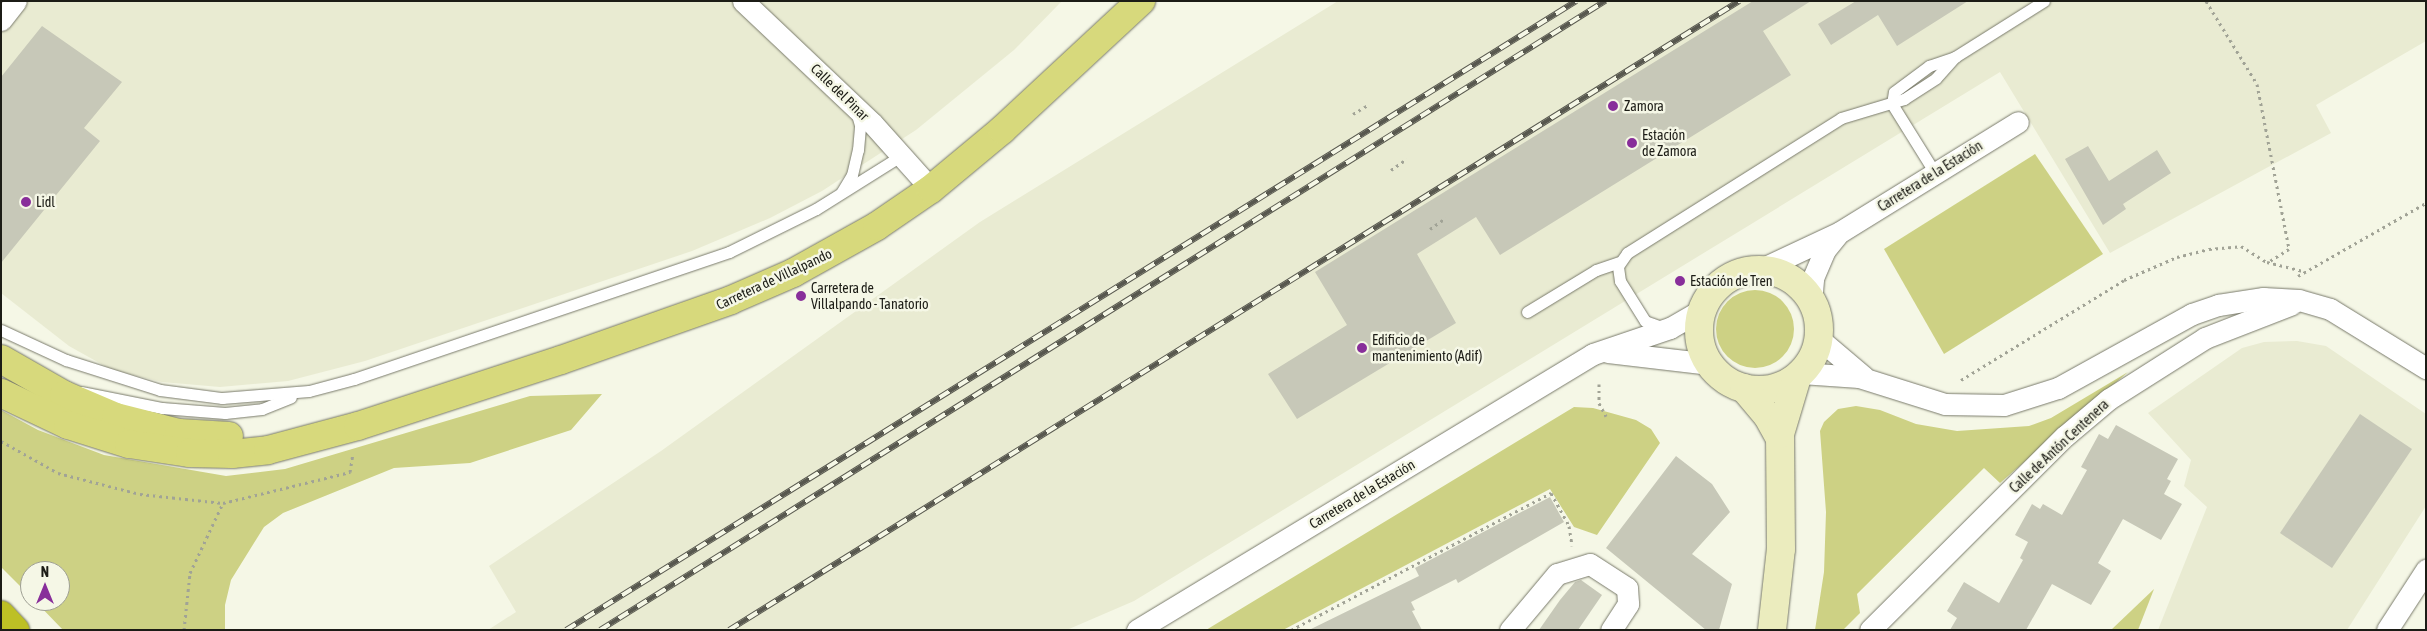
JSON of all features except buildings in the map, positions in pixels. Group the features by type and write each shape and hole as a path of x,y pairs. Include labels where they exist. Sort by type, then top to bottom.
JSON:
{"highway":[{"path":"1,615 15,630"}],"main road":[{"name":"Carretera de Villalpando","path":"1,393 87,432 168,451 211,454 251,453 337,432 561,360 731,300 842,247 931,189 1055,83 1141,1"},
{"name":"Carretera de Villalpando","path":"1,360 50,387 116,417 179,433 280,437 337,432"}],"street":[{"path":"1,20 16,1"},
{"name":"Calle del Pinar","path":"743,1 854,105 902,155 931,189"},
{"name":"Carretera de la Estación","path":"1759,270 1843,230 2018,122"},
{"name":"Carretera de la Estación","path":"1811,303 1812,282 1823,255 1843,230"},
{"path":"1772,630 1781,548 1780,438 1799,375 1812,359 1818,338 1817,320 1811,303 1788,278 1759,270 1728,279 1704,308 1699,337 1710,364 1724,378 1744,388 1767,415 1780,438"},
{"path":"1818,338 1831,352 1869,379 1929,401 1982,407 2026,400 2075,379 2163,328 2198,312 2232,302 2282,299 2310,302 2339,314 2426,368"},
{"name":"Calle de Antón Centenera","path":"1870,630 2065,436 2109,398 2169,358 2215,333 2277,308 2310,302"},
{"name":"Carretera de la Estación","path":"1137,630 1586,358 1611,346 1670,328 1704,308"},
{"name":"Carretera de la Estación","path":"1586,358 1612,352 1710,364"},
{"path":"1744,388 1771,388 1799,375 1869,379"},
{"path":"1510,630 1556,574 1590,564 1627,588 1628,604 1611,630"},
{"path":"2387,630 2426,570"}],"lane":[{"path":"1935,173 1892,104 1894,92 1902,83 1932,64 1955,57 2044,1"},
{"path":"1527,312 1596,270 1619,262 1637,244 1841,118 1860,110 1892,104"},
{"path":"838,197 852,175 858,150 860,125 854,105"},
{"path":"50,387 162,408 225,413 262,409 309,391 354,379 691,266 748,244 838,197 902,155"},
{"path":"1619,262 1620,281 1642,316 1654,326 1670,328"},
{"path":"1,330 66,360 160,390 222,398 309,391"}],"path":[{"path":"2206,1 2257,84 2288,249 2267,262"},
{"path":"1353,114 1368,105"},
{"path":"1391,170 1407,159"},
{"path":"2282,299 2294,280 2304,271 2426,203"},
{"path":"1430,228 1446,218"},
{"path":"1929,401 2124,280 2178,257 2209,249 2241,246 2267,262 2304,271"},
{"path":"1599,384 1599,403 1606,416"},
{"path":"1291,630 1551,493 1569,526 1574,569"},
{"path":"184,630 190,572 223,503"}],"shaded area":[{"path":"1,1 1062,1 1014,50 916,130 822,191 770,218 692,251 365,361 288,381 220,387 162,382 112,370 69,346 1,293"},
{"path":"1338,1 2426,1 2426,41 2316,105 2331,133 2110,253 2000,72 1134,601 1069,629 488,630 516,612 489,566 661,451 980,222"},
{"path":"2297,341 2326,346 2426,414 2426,506 2347,630 2158,630 2207,507 2184,486 2191,460 2148,413 2242,348 2264,342"}],"green space":[{"path":"2035,154 2103,254 1944,354 1884,249"},
{"path":"1755,290 1770,293 1782,302 1791,314 1794,329 1791,344 1782,356 1770,365 1755,368 1740,365 1728,356 1719,344 1716,329 1719,314 1728,302 1740,293"},
{"path":"2128,372 2000,483 1984,468 1857,594 1860,613 1843,630 1815,630 1824,572 1826,512 1820,431 1824,422 1838,409 1856,406 1880,410 1916,424 1957,431 2029,426 2051,418"},
{"path":"602,394 571,430 470,463 394,468 283,513 264,527 231,580 225,605 225,630 63,630 45,611 70,611 70,561 20,561 20,586 1,567 1,410 38,430 104,455 226,476 285,469 530,396"},
{"path":"1574,407 1593,408 1636,420 1651,429 1660,443 1597,535 1574,527 1550,489 1283,630 1206,630"},
{"path":"2154,589 2138,630 2111,630"}],"railway":[{"path":"566,630 1576,1"},
{"path":"600,630 1605,1"},
{"path":"729,630 1739,1"}],"place":[{"name":"Zamora","path":"1613,106"},
{"name":"Estación de Zamora","path":"1632,143"},
{"name":"Lidl","path":"26,202"},
{"name":"Estación de Tren","path":"1680,281"},
{"name":"Carretera de Villalpando - Tanatorio","path":"801,296"},
{"name":"Edificio de mantenimiento (Adif)","path":"1362,348"}]}
